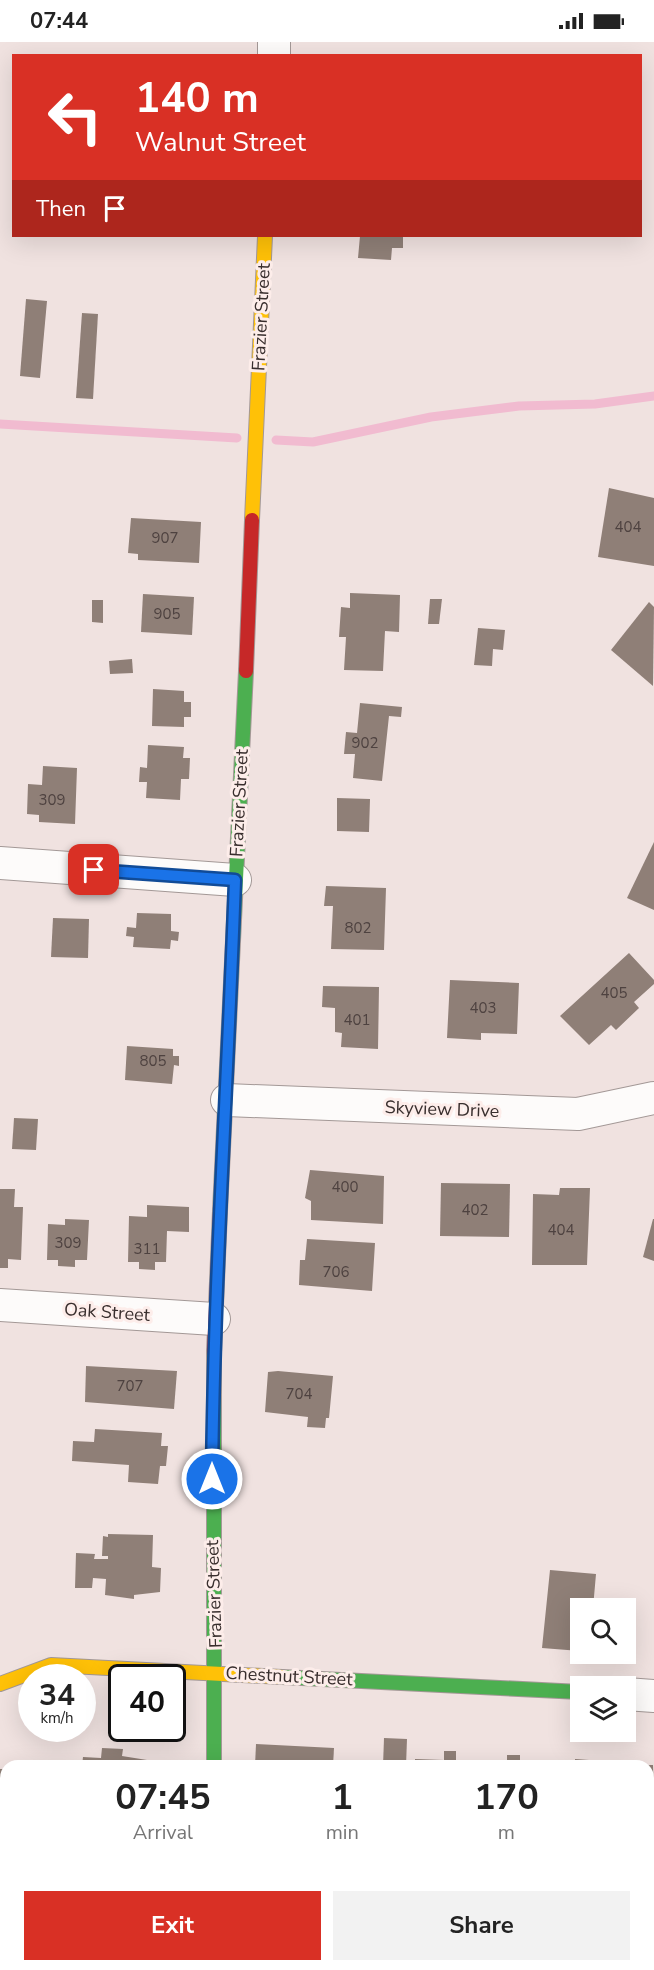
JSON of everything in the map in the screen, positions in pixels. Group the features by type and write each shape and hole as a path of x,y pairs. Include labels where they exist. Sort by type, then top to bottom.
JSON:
{"street":[{"name":"Frazier Street","path":"214,1760 216,1673 212,1571 214,1319 227,1100 265,237"},
{"path":"0,863 235,880"},
{"name":"Skyview Drive","path":"227,1100 578,1114 654,1098"},
{"name":"Oak Street","path":"0,1305 214,1319"},
{"name":"Chestnut Street","path":"0,1684 51,1665 570,1691"},
{"path":"636,1695 654,1696"}],"building":[{"path":"360,237 403,237 403,248 392,248 391,260 358,258"},
{"path":"26,299 47,301 40,378 20,376"},
{"path":"82,313 98,314 93,399 76,398"},
{"path":"609,488 654,498 654,566 598,557"},
{"path":"131,518 201,522 199,563 138,560 138,554 128,553"},
{"path":"350,593 400,595 399,632 385,631 383,671 344,670 346,637 339,637 341,607 350,608"},
{"path":"143,594 194,597 192,635 141,632"},
{"path":"430,599 442,599 439,624 428,624"},
{"path":"92,600 103,600 103,623 92,622"},
{"path":"649,602 654,607 653,686 611,650"},
{"path":"478,628 505,630 503,650 493,649 492,666 474,665"},
{"path":"132,659 133,673 110,674 109,661"},
{"path":"153,689 184,691 184,702 191,702 191,717 184,717 184,727 152,726"},
{"path":"360,703 402,707 401,717 389,716 382,781 353,778 355,754 344,754 346,732 357,733"},
{"path":"148,745 184,747 183,758 190,758 189,779 181,779 180,800 146,798 147,782 139,782 140,767 147,768"},
{"path":"43,766 77,768 75,824 39,822 39,815 27,814 28,784 42,785"},
{"path":"337,798 370,799 369,832 337,831"},
{"path":"654,842 654,910 627,898"},
{"path":"326,886 386,888 384,950 331,949 333,906 324,906"},
{"path":"137,913 171,914 171,931 179,932 178,941 171,940 170,949 133,947 134,937 126,936 127,927 136,928"},
{"path":"53,918 89,919 88,958 51,957"},
{"path":"629,953 654,980 654,984 634,1002 639,1008 616,1030 611,1025 589,1045 560,1016"},
{"path":"450,980 519,983 517,1034 481,1033 481,1040 447,1038"},
{"path":"323,986 379,987 378,1049 341,1047 342,1033 335,1032 335,1008 322,1007"},
{"path":"127,1046 173,1049 173,1056 179,1056 179,1066 174,1065 172,1084 125,1080"},
{"path":"14,1118 38,1119 36,1150 12,1149"},
{"path":"310,1170 384,1176 383,1224 311,1220 311,1201 305,1198"},
{"path":"441,1183 510,1184 509,1237 440,1236"},
{"path":"560,1188 590,1188 587,1265 532,1265 533,1194 559,1195"},
{"path":"0,1189 15,1189 14,1207 23,1207 21,1260 8,1259 8,1268 0,1268"},
{"path":"147,1205 189,1207 189,1232 167,1231 166,1262 155,1262 155,1270 139,1269 139,1262 128,1262 129,1216 147,1217"},
{"path":"65,1219 89,1220 87,1260 75,1260 75,1267 58,1266 58,1260 47,1260 48,1224 65,1225"},
{"path":"654,1219 654,1261 643,1257"},
{"path":"307,1239 375,1243 372,1291 299,1285 300,1260 305,1260"},
{"path":"86,1366 177,1371 174,1409 85,1402"},
{"path":"268,1372 333,1376 329,1418 326,1418 325,1428 307,1427 308,1417 265,1412"},
{"path":"95,1429 162,1433 161,1446 168,1446 166,1466 160,1466 158,1484 128,1482 129,1465 72,1461 73,1441 94,1442"},
{"path":"108,1534 153,1535 152,1567 161,1568 160,1592 134,1595 134,1599 105,1595 106,1579 93,1578 92,1588 75,1588 76,1553 95,1554 94,1559 108,1559 108,1556 102,1556 103,1536 108,1537"},
{"path":"550,1570 596,1574 594,1598 570,1598 570,1650 542,1648"},
{"path":"384,1738 407,1739 406,1760 383,1760"},
{"path":"256,1744 334,1748 333,1760 255,1760"},
{"path":"102,1748 123,1749 122,1756 147,1760 83,1760 83,1757 101,1758"},
{"path":"444,1751 456,1751 456,1760 444,1760"},
{"path":"507,1755 520,1755 520,1760 507,1760"}],"waterway":[{"path":"276,440 313,442 431,417 519,406 595,404 654,396"},
{"path":"0,424 237,438"}],"traffic: fast":[{"path":"220,1211 246,671"},
{"path":"214,1352 214,1760"},
{"path":"282,1677 570,1691"}],"traffic: slow":[{"path":"252,520 265,237"},
{"path":"0,1684 51,1665 282,1677"}],"traffic: jam":[{"path":"246,671 252,520"},
{"path":"214,1352 220,1211"}],"route":[{"path":"94,870 235,880 227,1100 214,1319 212,1479"}]}
